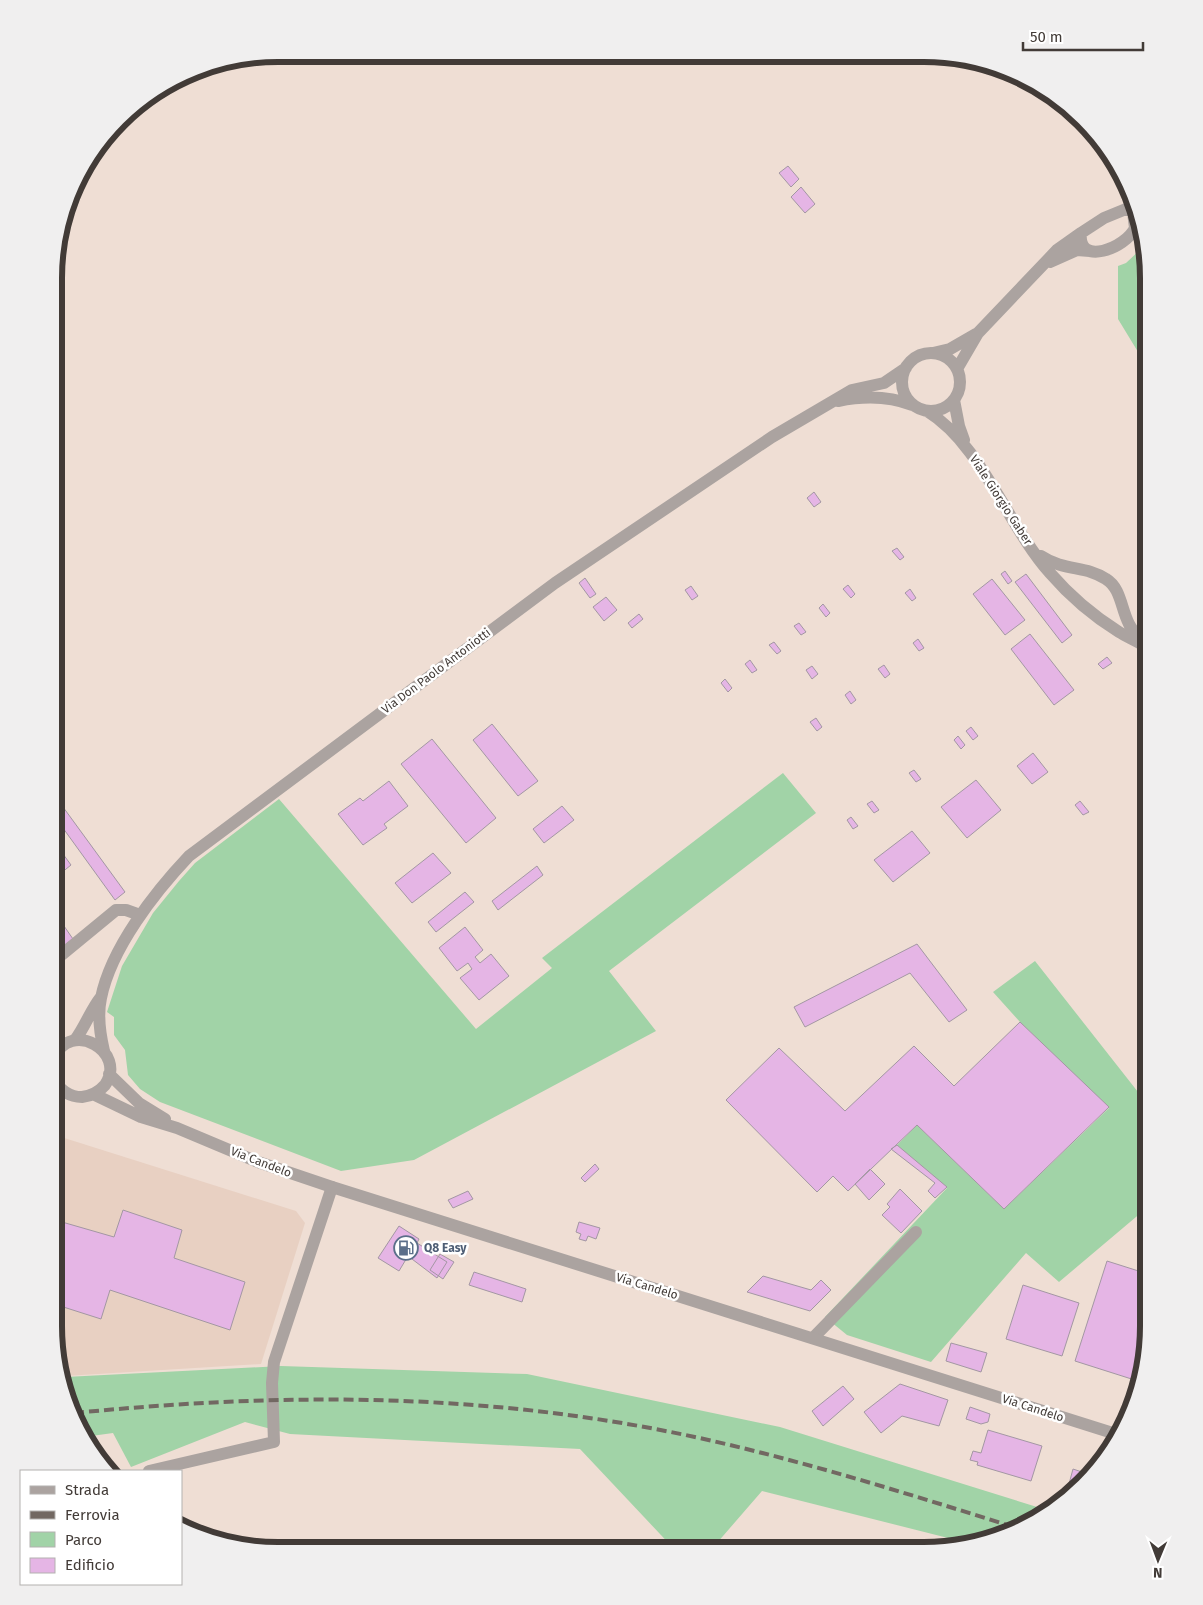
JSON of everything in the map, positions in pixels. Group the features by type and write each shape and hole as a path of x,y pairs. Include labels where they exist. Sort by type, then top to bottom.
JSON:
{"street":[{"path":"957,370 978,333 1057,250 1104,218 1128,207"},
{"path":"1045,264 1077,250 1101,252 1124,243 1134,229"},
{"path":"1081,233 1080,239 1090,251"},
{"path":"932,353 947,358 957,370 960,385 954,400 942,409 927,411 912,405 907,399 902,383 906,368 917,357 932,353 950,349 978,333"},
{"name":"Via Don Paolo Antoniotti","path":"109,1074 108,1058 104,1051 99,1014 101,997 115,962 140,915 170,876 190,856 554,583 772,437 852,390 884,383 906,368"},
{"name":"Via Don Paolo Antoniotti","path":"828,403 851,398 895,398 912,405"},
{"name":"Viale Giorgio Gaber","path":"954,400 959,426 968,449"},
{"name":"Viale Giorgio Gaber","path":"927,411 951,429 968,449 1021,535 1049,573 1074,597 1120,633 1140,644"},
{"name":"Viale Giorgio Gaber","path":"1034,551 1052,563 1065,568 1091,571 1108,580 1119,595 1129,626 1140,640"},
{"path":"62,955 128,900"},
{"path":"116,910 126,910 140,915"},
{"name":"Via Don Paolo Antoniotti","path":"75,1040 82,1031 90,1011 101,997"},
{"path":"62,1047 75,1040 91,1041 104,1051"},
{"path":"62,1090 78,1097 93,1094 106,1082 109,1074"},
{"name":"Via Candelo","path":"109,1074 139,1103 177,1128"},
{"name":"Via Candelo","path":"93,1094 141,1117 177,1128 258,1162 332,1187 1112,1434"},
{"path":"153,1470 274,1442 272,1383 274,1362 332,1187"},
{"path":"813,1338 916,1232"}],"shaded area":[{"path":"62,1137 296,1211 305,1223 261,1364 68,1376 64,1355 62,1327"}],"green space":[{"path":"1139,251 1140,355 1118,319 1118,266 1126,263"},
{"path":"783,773 816,813 609,971 656,1031 414,1160 341,1171 160,1102 140,1089 128,1075 125,1050 114,1035 114,1017 107,1012 122,966 153,913 195,863 279,799 476,1029 552,968 542,958"},
{"path":"1035,961 1140,1095 1140,1214 1059,1282 1026,1253 931,1362 847,1335 825,1317 947,1188 897,1145 917,1125 1004,1209 1109,1108 1020,1022 993,992"},
{"path":"281,1366 527,1374 780,1427 1041,1508 994,1531 952,1541 956,1540 762,1491 718,1542 668,1542 580,1449 290,1434 245,1422 131,1467 113,1433 92,1436 79,1409 69,1377"}],"building":[{"path":"788,166 799,179 791,187 779,173"},
{"path":"801,187 815,204 805,213 791,197"},
{"path":"814,492 821,502 814,507 807,498"},
{"path":"897,548 904,557 900,560 892,551"},
{"path":"1005,571 1012,581 1008,584 1001,574"},
{"path":"1026,574 1072,635 1062,643 1015,582"},
{"path":"585,578 596,594 590,598 579,583"},
{"path":"992,579 1025,620 1005,635 973,594"},
{"path":"848,585 855,594 851,598 843,589"},
{"path":"691,586 698,596 692,600 685,590"},
{"path":"910,589 916,598 912,601 905,593"},
{"path":"606,597 617,610 604,621 593,607"},
{"path":"823,604 830,613 826,617 819,608"},
{"path":"639,614 643,619 632,628 628,623"},
{"path":"799,623 806,632 801,635 794,626"},
{"path":"1030,634 1074,690 1054,705 1011,649"},
{"path":"918,639 924,648 919,651 913,643"},
{"path":"774,642 781,651 777,654 769,645"},
{"path":"1107,657 1112,663 1103,669 1098,664"},
{"path":"750,660 757,670 752,673 745,664"},
{"path":"884,665 890,674 885,678 878,669"},
{"path":"812,666 818,674 812,679 806,670"},
{"path":"725,679 732,688 728,692 721,683"},
{"path":"850,691 856,700 851,704 845,695"},
{"path":"816,718 822,727 817,731 810,722"},
{"path":"492,724 538,781 518,796 473,740"},
{"path":"971,727 978,736 973,740 966,731"},
{"path":"958,736 965,745 961,749 954,740"},
{"path":"432,739 496,818 466,843 401,764"},
{"path":"1033,753 1048,772 1032,784 1017,766"},
{"path":"914,770 921,779 916,782 909,773"},
{"path":"976,780 1001,810 967,838 941,807"},
{"path":"389,781 408,806 384,824 387,828 363,845 338,814 360,798 363,801"},
{"path":"872,801 879,810 874,813 867,804"},
{"path":"1080,801 1089,812 1083,815 1075,805"},
{"path":"62,806 125,892 115,900 62,827"},
{"path":"562,806 574,820 544,843 533,829"},
{"path":"851,817 858,826 853,829 847,820"},
{"path":"912,831 930,853 893,882 874,860"},
{"path":"62,853 71,865 62,872"},
{"path":"433,853 451,873 412,903 395,883"},
{"path":"537,866 543,875 498,910 492,901"},
{"path":"465,892 474,902 436,932 428,922"},
{"path":"62,923 73,939 62,947"},
{"path":"465,927 483,950 475,957 480,963 491,954 509,976 479,1000 460,978 472,969 468,963 457,971 439,948"},
{"path":"917,944 967,1010 949,1022 910,973 805,1027 794,1007"},
{"path":"1020,1022 1109,1107 1004,1209 917,1125 848,1191 833,1176 817,1192 726,1100 779,1048 845,1111 914,1046 954,1086"},
{"path":"897,1145 947,1187 935,1198 928,1191 935,1183 891,1149"},
{"path":"595,1164 599,1169 585,1182 581,1178"},
{"path":"870,1169 885,1184 869,1200 855,1184"},
{"path":"900,1189 922,1211 901,1233 882,1215 890,1207 887,1204"},
{"path":"468,1191 473,1199 453,1208 448,1200"},
{"path":"123,1210 182,1230 174,1258 245,1282 230,1330 110,1290 101,1319 62,1307 62,1222 114,1237"},
{"path":"579,1222 600,1228 596,1239 588,1236 586,1241 579,1239 581,1234 576,1232"},
{"path":"399,1226 419,1239 417,1243 447,1262 437,1278 408,1256 399,1271 378,1258"},
{"path":"440,1254 454,1262 443,1279 430,1270"},
{"path":"1107,1261 1140,1271 1140,1300 1138,1306 1140,1307 1140,1341 1134,1380 1075,1361"},
{"path":"474,1272 526,1289 522,1302 469,1285"},
{"path":"763,1276 811,1290 821,1280 831,1290 810,1311 747,1292"},
{"path":"1023,1285 1079,1303 1062,1356 1006,1339"},
{"path":"951,1343 987,1353 981,1372 946,1361"},
{"path":"900,1384 948,1400 939,1426 902,1416 881,1433 864,1412"},
{"path":"843,1386 854,1399 823,1426 812,1411"},
{"path":"970,1407 990,1414 988,1422 981,1424 966,1419"},
{"path":"988,1430 1042,1446 1031,1481 977,1465 978,1462 970,1460 973,1451 981,1453"},
{"path":"1073,1469 1084,1472 1077,1479 1068,1488"}],"railway":[{"path":"81,1412 154,1406 311,1400 390,1400 546,1412 625,1424 744,1448 863,1481 1008,1525"}],"place":[{"name":"Q8 Easy","path":"406,1248"}]}
